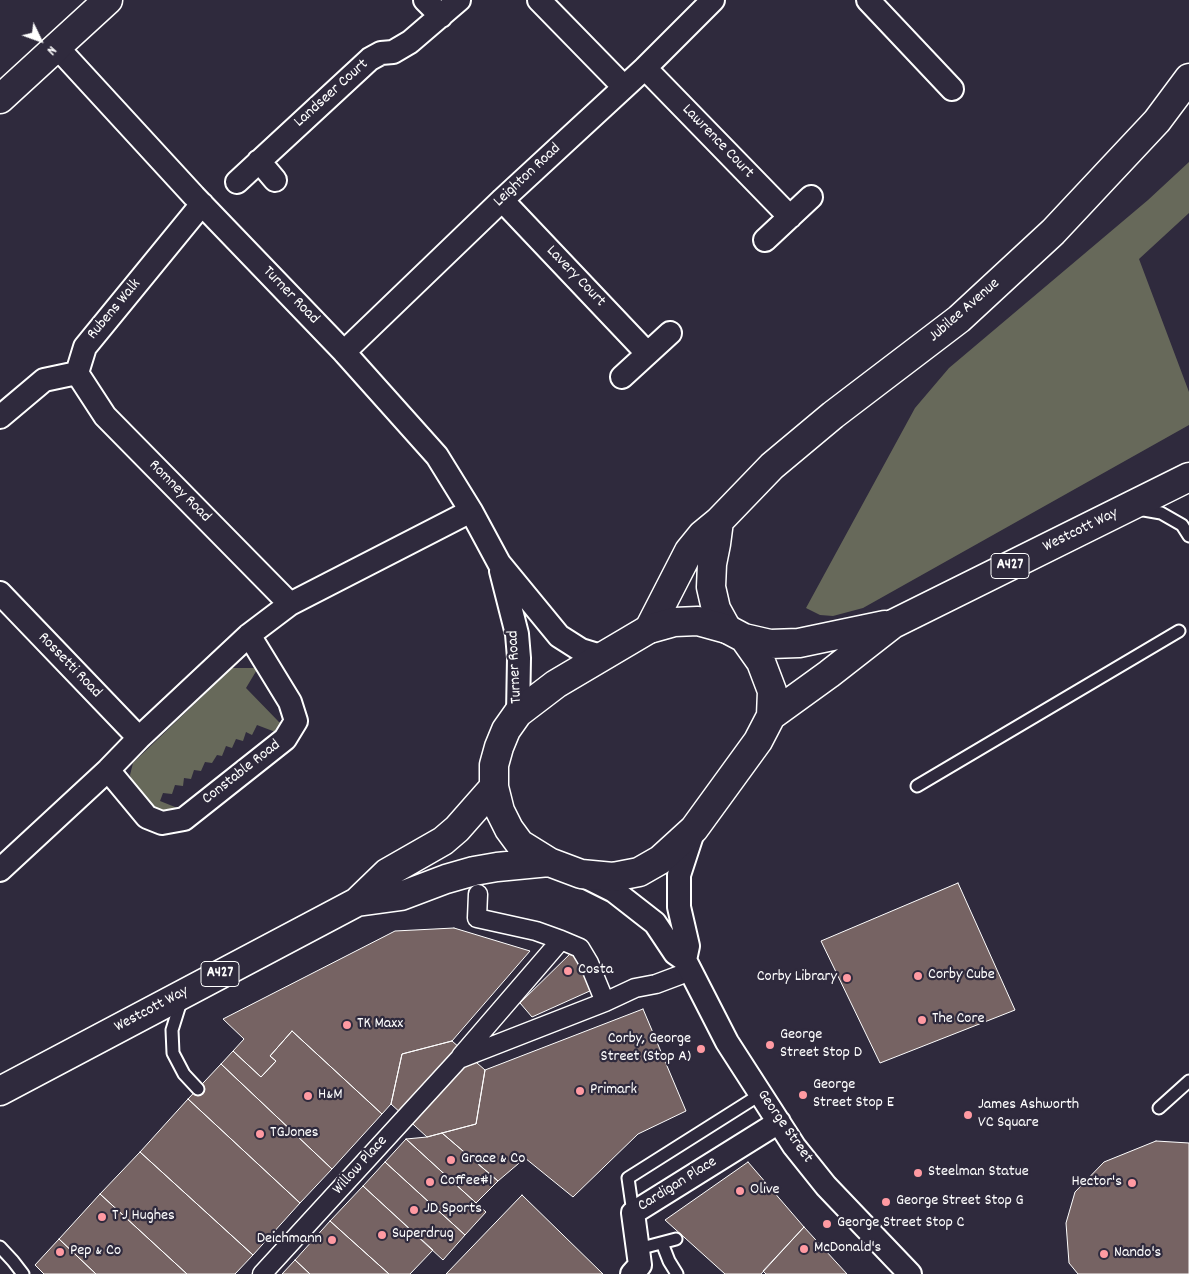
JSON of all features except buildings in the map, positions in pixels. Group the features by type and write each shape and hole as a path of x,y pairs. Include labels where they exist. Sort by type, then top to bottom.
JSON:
{"main road":[{"path":"0,99 108,0"},
{"name":"Jubilee Avenue","path":"649,629 689,551 702,535 719,521 772,466 833,416 959,319 1053,232 1157,121 1189,78"},
{"name":"Westcott Way","path":"771,716 893,624 1189,477"},
{"path":"649,629 556,684 518,713 506,730 494,765 494,787 500,811 509,829 520,844 549,862 580,874 613,877 639,872 660,860 694,829 758,741 771,716 772,691 761,662 716,609 711,586 712,564 719,521"},
{"name":"Westcott Way","path":"649,629 674,622 698,621 770,644 799,643 893,624"},
{"name":"Westcott Way","path":"0,1092 357,902 387,873 433,848 450,835 494,787"},
{"name":"Westcott Way","path":"357,902 401,896 446,879 474,871 549,862"}],"street":[{"path":"425,0 441,16"},
{"name":"Landseer Court","path":"237,182 370,59 381,53 393,52 410,42 459,0"},
{"path":"539,0 624,86"},
{"name":"Leighton Road","path":"344,352 502,200 645,68 713,0"},
{"path":"868,0 952,89"},
{"name":"Turner Road","path":"57,47 202,204 344,352 437,456 471,511 499,563 559,636 581,650 604,657"},
{"name":"Lawrence Court","path":"645,68 790,217"},
{"path":"259,161 276,180"},
{"path":"765,240 811,196"},
{"name":"Lavery Court","path":"502,200 647,353"},
{"name":"Rubens Walk","path":"77,373 85,346 202,204"},
{"path":"622,377 670,332"},
{"path":"0,417 44,380 77,373"},
{"name":"Romney Road","path":"77,373 105,416 290,604"},
{"path":"0,870 249,635 290,604 471,511"},
{"name":"Turner Road","path":"499,563 517,634 520,658 518,713"},
{"name":"Rossetti Road","path":"0,593 139,738"},
{"name":"Constable Road","path":"108,770 147,817 162,824 184,819 285,739 296,721 290,702 249,635"},
{"name":"George Street","path":"683,968 688,946 679,907 679,874 694,829"},
{"name":"George Street","path":"580,874 614,892 655,923 675,953 726,1042 794,1146 826,1186 910,1274"},
{"path":"478,894 476,918 536,931 580,948 589,963 605,1002"},
{"name":"Willow Place","path":"262,1274 459,1059 560,940"},
{"name":"Willow Place","path":"459,1059 605,1002 635,988 656,984 683,968"},
{"name":"Cardigan Place","path":"632,1274 640,1265 633,1213 779,1122"}],"lane":[{"path":"1128,508 1161,513 1182,525 1189,536"},
{"path":"916,786 1179,631"},
{"path":"183,994 172,1030 173,1053 184,1074 198,1089"},
{"path":"1159,1108 1189,1081"},
{"path":"633,1213 628,1178 761,1094"},
{"path":"638,1249 676,1239"},
{"path":"662,1243 669,1261 677,1274"},
{"path":"0,1247 14,1261 22,1274"}],"green space":[{"path":"1189,162 1189,213 1139,259 1189,392 1189,425 863,608 833,616 820,615 806,608 915,408 949,368 1148,200"},
{"path":"232,668 258,668 246,688 279,722 290,722 278,733 257,725 252,735 246,732 243,741 236,739 232,748 226,746 222,756 217,755 212,763 205,762 201,771 194,770 191,779 184,778 183,786 175,785 172,794 163,793 160,801 180,809 168,813 159,812 143,799 133,785 130,775 133,763"}],"place":[{"name":"Costa","path":"568,971"},
{"name":"Corby Cube","path":"918,976"},
{"name":"Corby Library","path":"847,978"},
{"name":"The Core","path":"922,1020"},
{"name":"TK Maxx","path":"347,1025"},
{"name":"George Street Stop D","path":"770,1045"},
{"name":"Corby, George Street (Stop A)","path":"701,1049"},
{"name":"Primark","path":"580,1091"},
{"name":"George Street Stop E","path":"803,1095"},
{"name":"H&M","path":"308,1096"},
{"name":"James Ashworth VC Square","path":"968,1115"},
{"name":"TGJones","path":"260,1134"},
{"name":"Grace & Co","path":"451,1160"},
{"name":"Steelman Statue","path":"918,1173"},
{"name":"Coffee#1","path":"430,1182"},
{"name":"Hector's","path":"1132,1183"},
{"name":"Olive","path":"740,1191"},
{"name":"George Street Stop G","path":"886,1202"},
{"name":"JD Sports","path":"414,1210"},
{"name":"T J Hughes","path":"102,1217"},
{"name":"George Street Stop C","path":"827,1224"},
{"name":"Superdrug","path":"382,1235"},
{"name":"Deichmann","path":"332,1240"},
{"name":"McDonald's","path":"804,1249"},
{"name":"Pep & Co","path":"60,1252"},
{"name":"Nando's","path":"1104,1254"}]}
